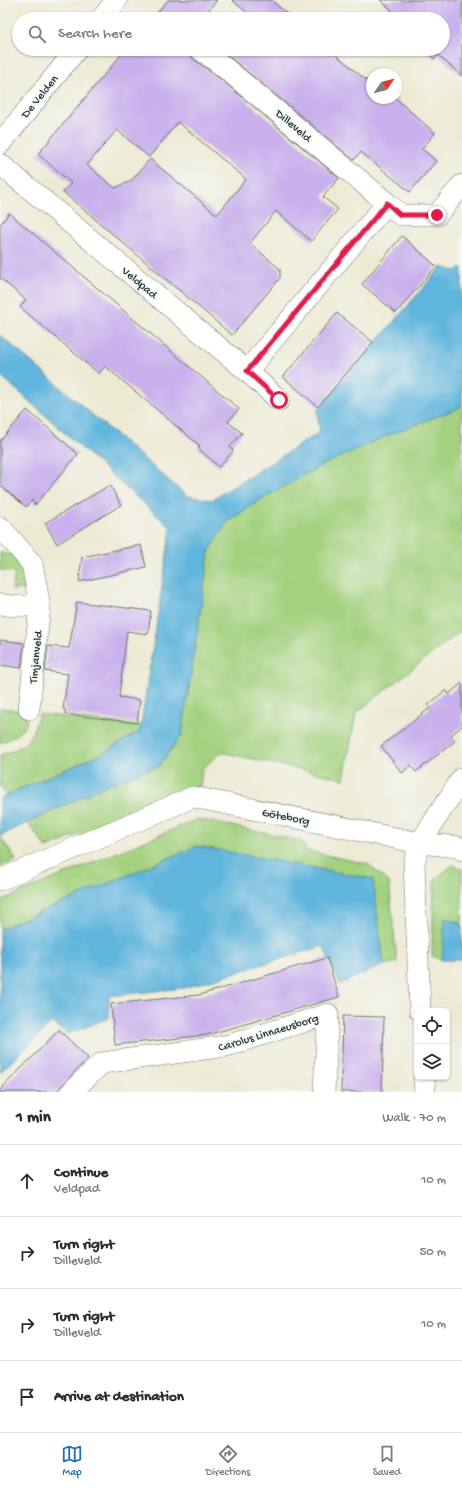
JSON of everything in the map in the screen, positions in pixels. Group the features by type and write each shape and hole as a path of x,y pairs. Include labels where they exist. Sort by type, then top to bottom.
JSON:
{"street":[{"path":"107,12 117,0"},
{"name":"De Velden","path":"0,144 71,56"},
{"name":"Dilleveld","path":"209,56 400,215 437,215 462,185"},
{"name":"Veldpad","path":"0,164 247,371 279,400"},
{"path":"247,371 387,203"},
{"name":"Timjanveld","path":"0,527 32,564 40,606 29,709"},
{"path":"0,604 12,606 40,606"},
{"path":"420,1008 414,862 420,843 462,778"},
{"name":"Göteborg","path":"0,880 193,797 420,843 458,847 462,850"},
{"name":"Carolus Linnaeusborg","path":"71,1092 102,1063 226,1046 328,1014 324,1092"},
{"path":"424,1080 425,1092"}],"green space":[{"path":"462,405 462,630 356,713 344,779 221,752 202,769 200,787 185,790 46,848 28,823 111,783 159,766 182,734 209,552 227,522 260,500 318,467 386,436 456,409"},
{"path":"0,553 16,556 30,581 25,589 12,590 15,572 0,570"},
{"path":"0,708 25,711 27,723 22,730 0,743"},
{"path":"39,714 141,726 140,731 103,753 6,795 0,786 0,755 17,749 27,741"},
{"path":"198,819 302,841 307,851 368,864 389,882 397,962 384,965 372,879 197,846 0,929 0,901"},
{"path":"0,836 16,860 0,867"},
{"path":"452,865 462,869 462,924 445,919 442,960 432,956 434,881"}],"water":[{"path":"441,267 455,271 462,268 462,405 456,409 386,436 318,467 260,500 227,522 209,552 182,734 159,766 111,783 0,836 0,798 103,753 140,731 171,528 0,375 0,335 187,496 212,500 320,432 317,411"},
{"path":"197,846 373,879 384,965 340,984 323,946 184,988 109,996 109,1018 68,1034 52,1022 0,1073 0,929"},
{"path":"445,918 462,924 462,960 442,960"}],"building":[{"path":"168,0 217,0 207,12 158,12"},
{"path":"232,0 271,0 285,12 247,12"},
{"path":"380,0 462,0 462,76 439,56 450,56 450,12 394,12"},
{"path":"120,56 191,56 339,178 323,197 338,209 311,241 276,211 250,243 280,269 280,278 232,335 63,192 71,183 38,154","holes":["178,122 246,179 217,215 150,159 131,181 115,188 87,165 117,130 149,157"]},
{"path":"228,56 337,56 366,80 366,104 402,104 435,133 422,149 436,161 410,192 361,152 354,160"},
{"path":"9,213 239,409 228,422 242,433 230,447 233,451 219,467 198,448 200,446 105,366 99,374 20,307 26,300 0,278 0,225"},
{"path":"402,236 436,266 396,313 362,284"},
{"path":"337,313 373,342 318,407 283,377"},
{"path":"27,410 78,454 35,505 32,500 26,507 0,485 0,441"},
{"path":"110,485 121,505 57,544 45,523"},
{"path":"141,545 146,567 79,582 82,557"},
{"path":"77,602 151,611 148,634 127,631 119,697 140,700 137,723 65,714 65,709 63,709 68,674 45,671 48,646 69,648"},
{"path":"0,640 24,643 21,668 0,665"},
{"path":"462,683 462,726 451,735 455,741 416,772 411,765 402,773 381,746 430,708 428,705 446,690 449,694"},
{"path":"327,958 339,997 207,1035 115,1045 111,1004 199,995"},
{"path":"343,1016 384,1017 382,1092 341,1092"},
{"path":"59,1030 88,1058 55,1092 0,1092 0,1090"}],"route":[{"path":"279,400 247,371 387,203 400,215 437,215"}]}
